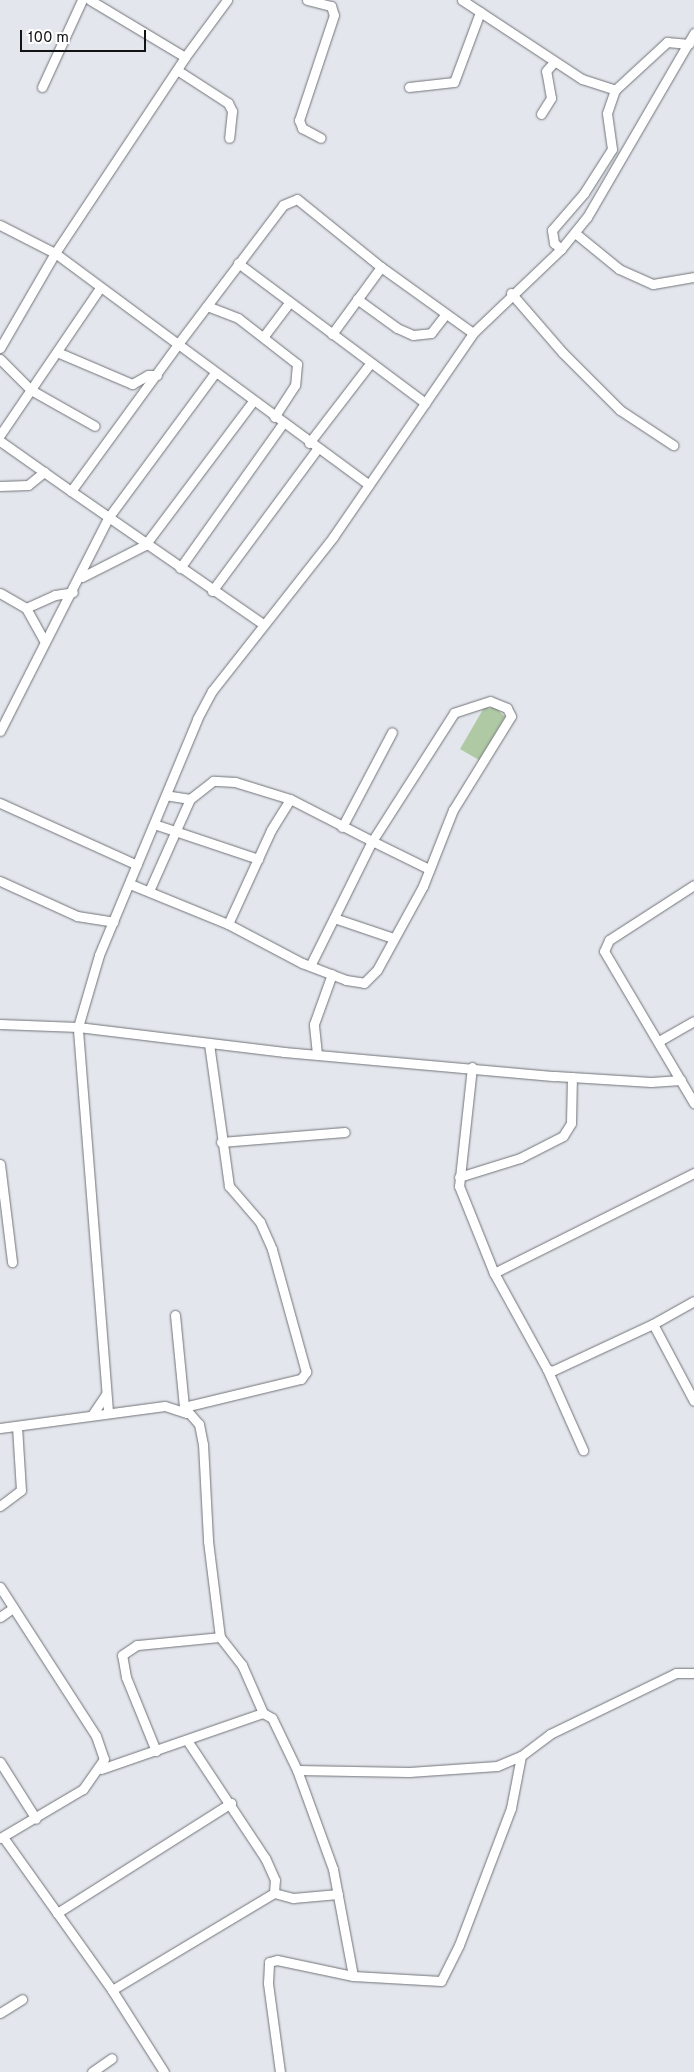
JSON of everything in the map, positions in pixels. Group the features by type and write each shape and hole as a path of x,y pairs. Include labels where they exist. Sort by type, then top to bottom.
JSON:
{"street":[{"path":"42,87 82,0"},
{"path":"0,348 55,253 185,57 227,0"},
{"path":"307,0 331,6 334,15 299,120 302,128 321,138"},
{"path":"462,0 520,35 554,62 582,79 615,90"},
{"path":"94,1 185,57"},
{"path":"409,87 454,82 480,12"},
{"path":"108,1411 78,1027 89,984 166,795 212,691 369,485 473,334 512,293 561,249 575,233 614,176 694,33"},
{"path":"561,249 554,243 552,230 584,193 612,149 607,113 615,90 667,42 689,44"},
{"path":"541,114 551,98 546,71 554,62"},
{"path":"177,70 228,102 232,111 229,138"},
{"path":"71,491 238,263 283,205 297,199 381,267 473,334"},
{"path":"0,225 55,253 317,449 369,485"},
{"path":"575,233 620,269 653,284 694,277"},
{"path":"238,263 332,334 369,365 424,403"},
{"path":"332,334 381,267"},
{"path":"0,435 100,288"},
{"path":"512,293 563,353 620,410 674,445"},
{"path":"357,299 396,328 413,335 431,333 446,314"},
{"path":"264,336 289,303"},
{"path":"207,306 238,318 264,336 297,364 299,373 295,386 274,417"},
{"path":"58,352 132,384 157,375"},
{"path":"0,359 31,390 95,426"},
{"path":"309,443 369,365"},
{"path":"0,732 45,642 82,577 108,518 215,373"},
{"path":"82,577 145,545 253,401"},
{"path":"180,568 282,423"},
{"path":"0,441 145,545 263,624"},
{"path":"212,591 317,449"},
{"path":"0,486 28,484 44,472"},
{"path":"26,608 55,595 73,592"},
{"path":"0,593 26,608 45,642"},
{"path":"130,884 228,924 310,966 364,982 376,970 429,869 453,810 508,723 511,716 507,708 490,700 478,702 454,713 372,841 310,966"},
{"path":"342,826 392,732"},
{"path":"149,891 190,799 207,784 218,781 290,800 429,869"},
{"path":"166,795 190,799"},
{"path":"228,924 258,859 290,800"},
{"path":"0,803 137,865"},
{"path":"154,824 258,859"},
{"path":"0,881 78,916 114,922"},
{"path":"694,885 647,913 606,944 606,957 659,1041 694,1103"},
{"path":"334,918 393,938"},
{"path":"317,1054 314,1024 332,974"},
{"path":"659,1041 694,1021"},
{"path":"0,1024 78,1027 317,1054 572,1077 680,1080"},
{"path":"0,1428 108,1411 165,1406 186,1410 301,1380 306,1372 272,1249 260,1222 229,1186 221,1142 209,1043"},
{"path":"472,1068 459,1186 494,1273 547,1369 583,1450"},
{"path":"459,1177 520,1158 564,1136 571,1123 572,1077"},
{"path":"221,1142 345,1132"},
{"path":"0,1164 12,1262"},
{"path":"494,1273 694,1173"},
{"path":"547,1369 552,1371 653,1324 694,1302"},
{"path":"176,1315 186,1410 200,1424 203,1444 208,1541 220,1637 242,1665 262,1713 272,1718 297,1770 333,1869 353,1976"},
{"path":"653,1324 694,1401"},
{"path":"92,1415 106,1394"},
{"path":"0,1506 21,1490 16,1426"},
{"path":"0,1587 96,1736 103,1750 101,1769"},
{"path":"0,1617 13,1608"},
{"path":"156,1751 126,1677 122,1655 137,1646 220,1637"},
{"path":"297,1770 465,1770 497,1766 521,1756 550,1734 658,1681 676,1673 694,1673"},
{"path":"164,2072 112,1990 2,1838 83,1789 101,1769 262,1713"},
{"path":"187,1740 265,1858 275,1880 274,1893"},
{"path":"280,2072 268,1982 269,1962 277,1960 353,1976 441,1981 459,1945 511,1808 521,1756"},
{"path":"0,1762 36,1819"},
{"path":"57,1913 230,1803"},
{"path":"112,1990 274,1893 294,1898 338,1894"},
{"path":"0,2013 22,1999"},
{"path":"92,2072 112,2058"}],"green space":[{"path":"493,705 505,717 479,760 460,749 485,706 490,709"}]}
